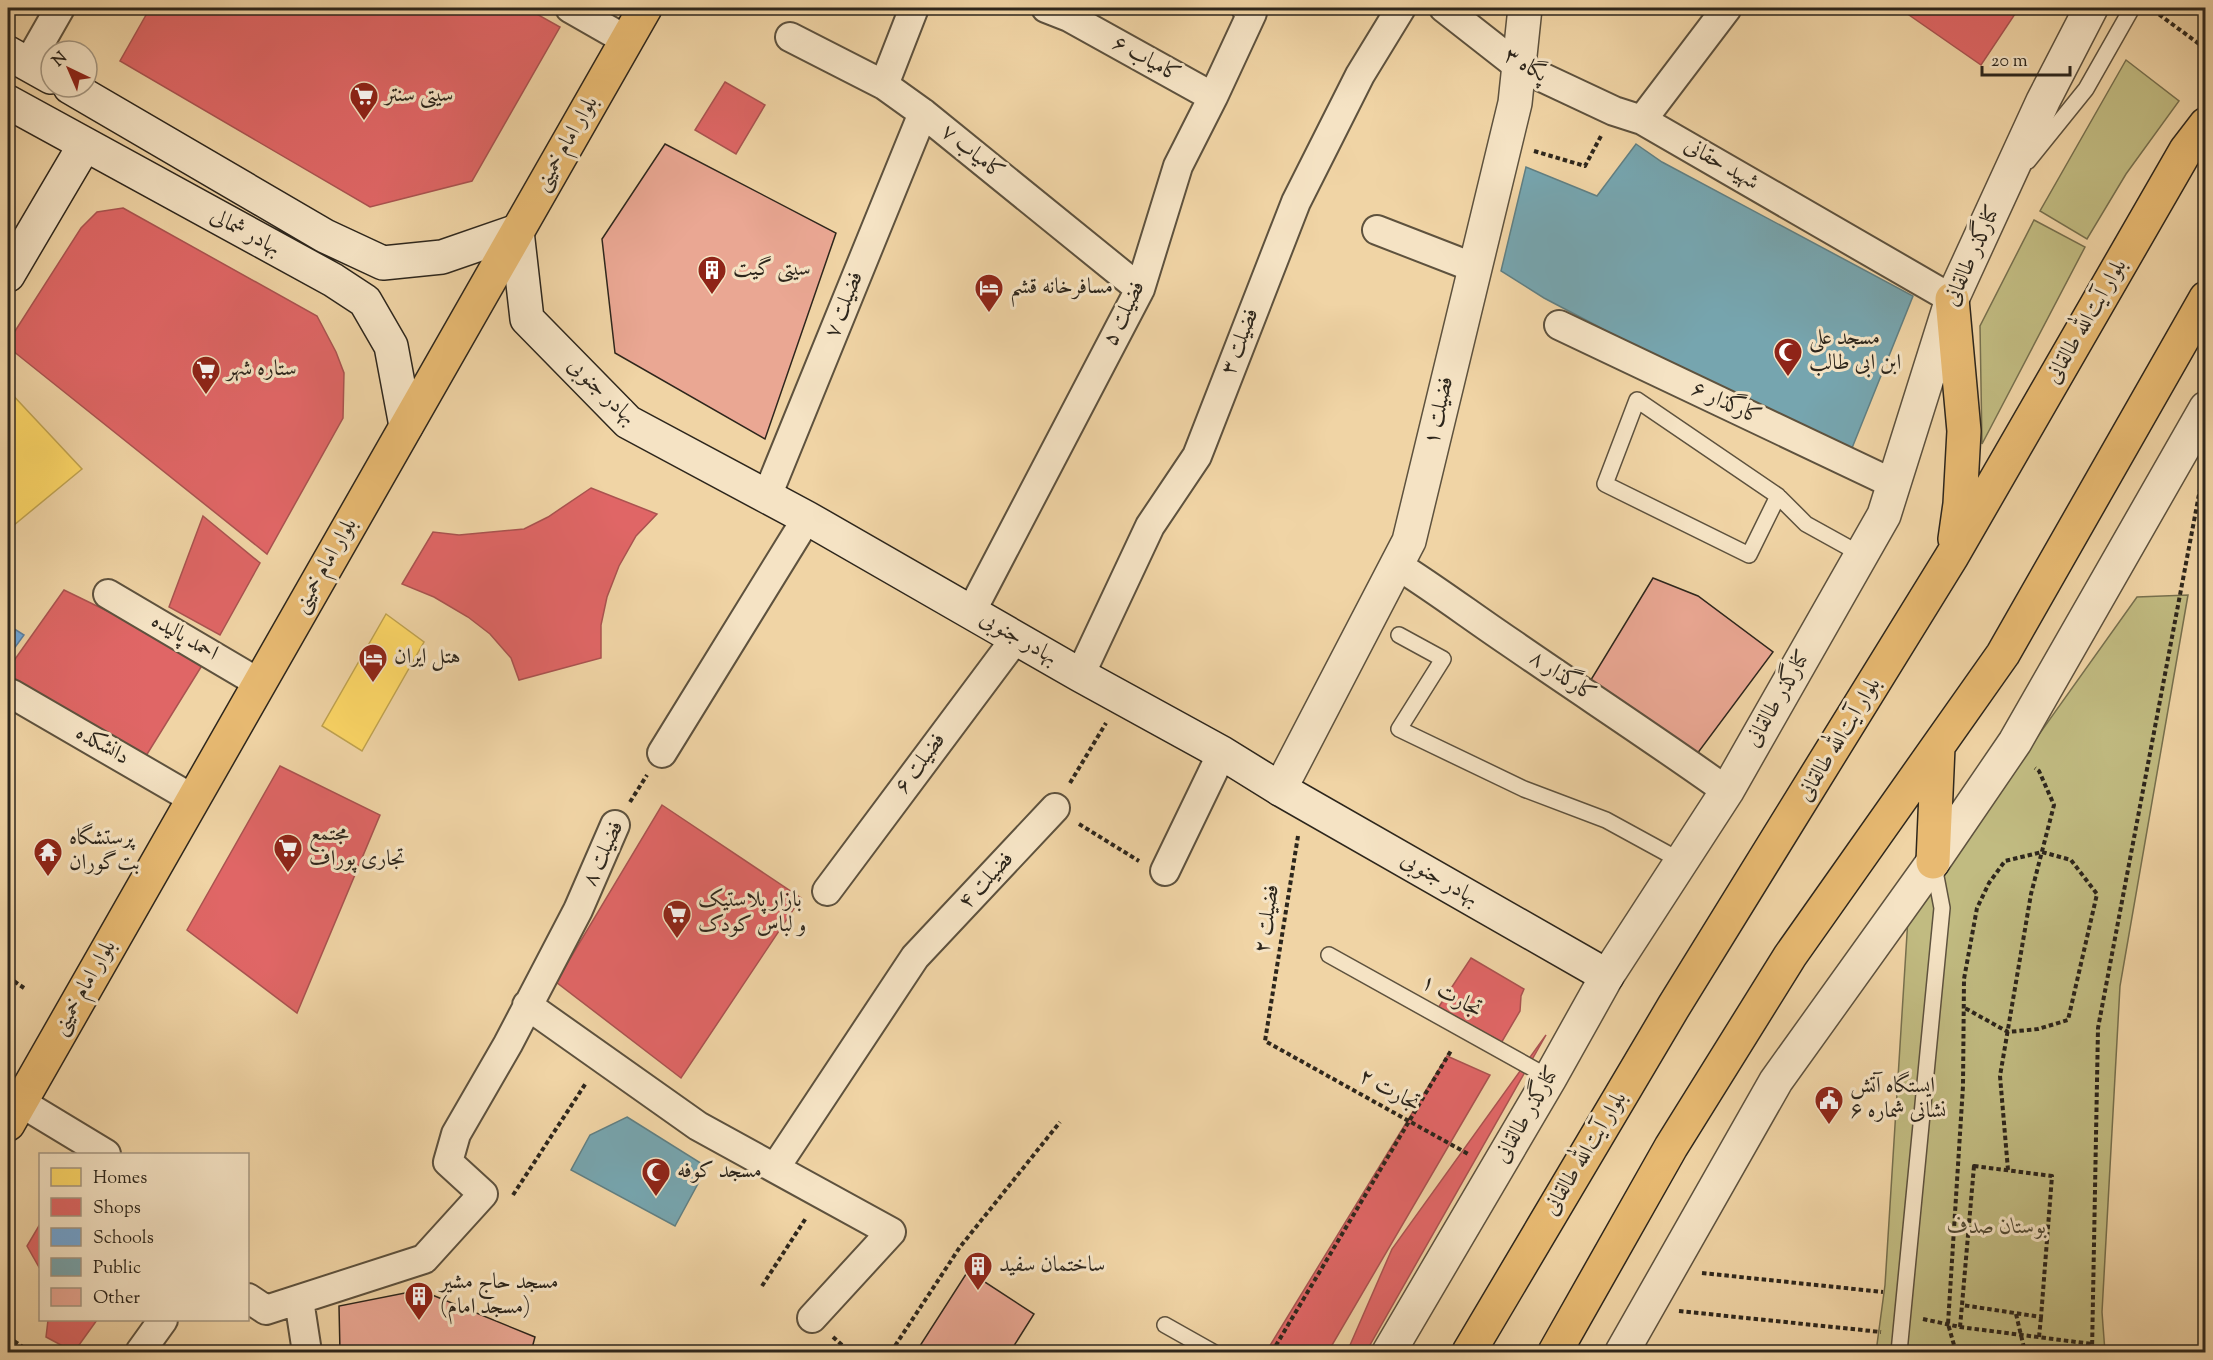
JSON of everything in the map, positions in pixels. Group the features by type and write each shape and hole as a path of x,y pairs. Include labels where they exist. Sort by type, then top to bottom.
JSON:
{"main road":[{"name":"بلوار امام خمینی","path":"14,1113 645,8"},
{"name":"بلوار آیت‌الله طالقانی","path":"1469,1353 1674,1006 1782,835 1952,556 2186,150 2205,124"},
{"path":"1952,298 1964,431 1960,504 1952,556"},
{"path":"1555,1353 1671,1147 1790,956 2003,654 2205,298"},
{"path":"1933,862 1938,747"}],"street":[{"path":"29,64 60,8"},
{"path":"570,8 626,40"},
{"path":"884,85 914,8"},
{"name":"کامیاب ۶","path":"1046,8 1069,17 1214,97"},
{"name":"فضیلت ۵","path":"971,612 1140,289 1178,166 1214,97 1252,13 1246,8"},
{"name":"فضیلت ۳","path":"1080,675 1150,526 1197,456 1296,202 1360,75 1401,8"},
{"name":"پگاه ۳","path":"1444,8 1518,66 1614,111"},
{"name":"فضیلت ۱","path":"1292,796 1409,542 1515,103 1525,8"},
{"path":"1642,120 1726,8"},
{"name":"کنارگذر طالقانی","path":"1389,1353 1497,1170 1607,976 1727,791 1884,515 1952,298 2043,101 2091,8"},
{"name":"کامیاب ۷","path":"790,37 884,85 1140,289"},
{"name":"بهادر شمالی","path":"91,99 325,236 383,263 442,257 517,231"},
{"name":"بهادر شمالی","path":"8,102 84,146 333,280 365,301 391,346 406,426"},
{"name":"شهید حقانی","path":"1614,111 1642,120 1952,298"},
{"name":"فضیلت ۷","path":"767,496 923,114"},
{"path":"8,274 84,146"},
{"path":"1377,230 1475,268"},
{"name":"بهادر جنوبی","path":"517,231 527,319 628,422 807,518 1080,675 1222,753 1292,796 1607,976"},
{"name":"کارگذار ۶","path":"1559,325 1894,484"},
{"path":"1622,1353 1776,1081 1933,862 2011,747 2205,408"},
{"path":"662,753 807,518"},
{"name":"کارگذار ۸","path":"1397,565 1445,595 1513,644 1648,734 1727,791"},
{"name":"احمد پالیده","path":"108,594 260,683"},
{"name":"فضیلت ۶","path":"827,891 1016,638"},
{"name":"دانشکده","path":"12,694 193,799"},
{"path":"1165,871 1222,753"},
{"name":"فضیلت ۴","path":"775,1168 915,957 1054,808"},
{"name":"فضیلت ۸","path":"299,1300 424,1259 483,1194 448,1162 456,1134 508,1044 526,1005 578,910 615,825"},
{"path":"526,1005 698,1126 891,1232 812,1318"},
{"path":"14,1113 102,1153"},
{"path":"249,1299 266,1310 299,1300 307,1353"},
{"path":"140,1353 162,1321"}],"lane":[{"path":"1998,199 2086,89 2132,8"},
{"path":"1778,496 1749,555 1605,484 1638,400 1778,496 1806,524 1862,555"},
{"path":"1399,635 1443,659 1399,729 1524,789 1606,820 1681,861"},
{"path":"1899,1353 1942,908 1933,862"},
{"name":"تجارت ۱","path":"1329,955 1550,1078"},
{"path":"1165,1325 1213,1353"}],"path":[{"path":"2151,8 2205,49"},
{"path":"1505,143 1585,166 1614,111"},
{"path":"2092,1353 2098,1028 2201,484"},
{"path":"1122,697 1054,808 1133,860 1165,871"},
{"path":"2008,1170 2000,1076 2031,894 2054,805 2039,771 2011,747"},
{"name":"فضیلت ۸","path":"615,825 662,753"},
{"name":"فضیلت ۲","path":"1265,1041 1292,796"},
{"path":"1956,1353 1948,1324 1963,1086 1963,1007 1964,979 1977,908 1989,883 2005,861 2042,852 2071,860 2097,894 2068,1020 2038,1029 2008,1032 1963,1007"},
{"path":"8,977 24,988"},
{"path":"1272,1353 1464,1030"},
{"name":"تجارت ۲","path":"1265,1041 1497,1170"},
{"path":"512,1197 602,1058"},
{"path":"891,1353 960,1247 1060,1122"},
{"path":"1960,1327 1974,1166 2008,1170 2052,1176 2039,1337"},
{"path":"762,1286 822,1194"},
{"path":"1698,1273 1887,1292"},
{"path":"1962,1305 2041,1317"},
{"path":"1675,1311 1883,1332"},
{"path":"1902,1314 1960,1327 2092,1344"},
{"path":"2016,1314 2025,1353"},
{"path":"8,1337 30,1353"}],"green space":[{"path":"2126,60 2179,101 2126,174 2087,239 2040,211"},
{"path":"2034,220 2085,247 1982,444 1980,326"},
{"name":"بوستان صدف","path":"2188,595 2120,986 2102,1312 2105,1352 1876,1352 1885,1285 1908,918 2137,597"}],"building: Homes":[{"path":"8,390 82,469 8,530"},
{"name":"هتل ایران","path":"386,614 424,642 362,751 322,726"}],"building: Shops":[{"name":"سیتی سنتر","path":"150,8 526,8 560,27 472,181 370,207 120,61"},
{"path":"1899,8 2019,8 1981,65"},
{"path":"725,82 765,105 736,154 695,130"},
{"name":"ستاره شهر","path":"123,208 317,316 336,352 344,373 343,418 267,554 8,347 8,342 81,228 97,212"},
{"path":"591,488 657,514 636,536 619,566 607,597 601,625 601,658 519,680 511,658 490,634 468,617 434,597 402,584 433,532 459,535 524,529 548,517"},
{"path":"203,516 260,563 220,635 169,607"},
{"path":"64,590 206,659 141,764 8,684 8,669"},
{"name":"مجتمع تجاری پوراف","path":"280,766 380,815 297,1013 187,930"},
{"name":"بازار پلاستیک و لباس کودک","path":"662,805 801,898 681,1078 556,982"},
{"path":"1471,958 1524,989 1520,1011 1500,1045 1438,1008"},
{"path":"1546,1035 1366,1352 1347,1352 1392,1249"},
{"path":"1447,1056 1490,1075 1328,1352 1266,1352"},
{"path":"39,1226 39,1267 27,1246"},
{"path":"48,1321 96,1321 74,1352 46,1337"}],"building: Schools":[{"path":"8,625 24,635 8,657"}],"building: Public":[{"name":"مسجد علی ابن ابی طالب","path":"1636,144 1662,162 1913,296 1848,458 1544,298 1501,271 1526,167 1597,196"},
{"name":"مسجد کوفه","path":"627,1117 707,1167 675,1226 571,1170 590,1135"}],"building: Other":[{"name":"سیتی گیت","path":"665,144 836,233 765,439 615,353 602,239"},
{"path":"1653,578 1698,596 1773,652 1694,758 1589,683"},
{"name":"ساختمان سفید","path":"968,1271 1034,1314 1010,1352 916,1352"},
{"name":"مسجد حاج مشیر (مسجد امام)","path":"420,1290 535,1337 531,1352 340,1352 339,1306"}],"place":[{"name":"سیتی سنتر","path":"364,122"},
{"name":"سیتی گیت","path":"712,296"},
{"name":"مسافرخانه قشم","path":"989,314"},
{"name":"مسجد علی ابن ابی طالب","path":"1788,378"},
{"name":"ستاره شهر","path":"206,396"},
{"name":"هتل ایران","path":"373,684"},
{"name":"مجتمع تجاری پوراف","path":"288,874"},
{"name":"پرستشگاه بت‌گوران","path":"48,878"},
{"name":"بازار پلاستیک و لباس کودک","path":"677,940"},
{"name":"ایستگاه آتش نشانی شماره ۶","path":"1829,1126"},
{"name":"مسجد کوفه","path":"656,1198"},
{"name":"ساختمان سفید","path":"978,1292"},
{"name":"مسجد حاج مشیر (مسجد امام)","path":"419,1322"}]}
